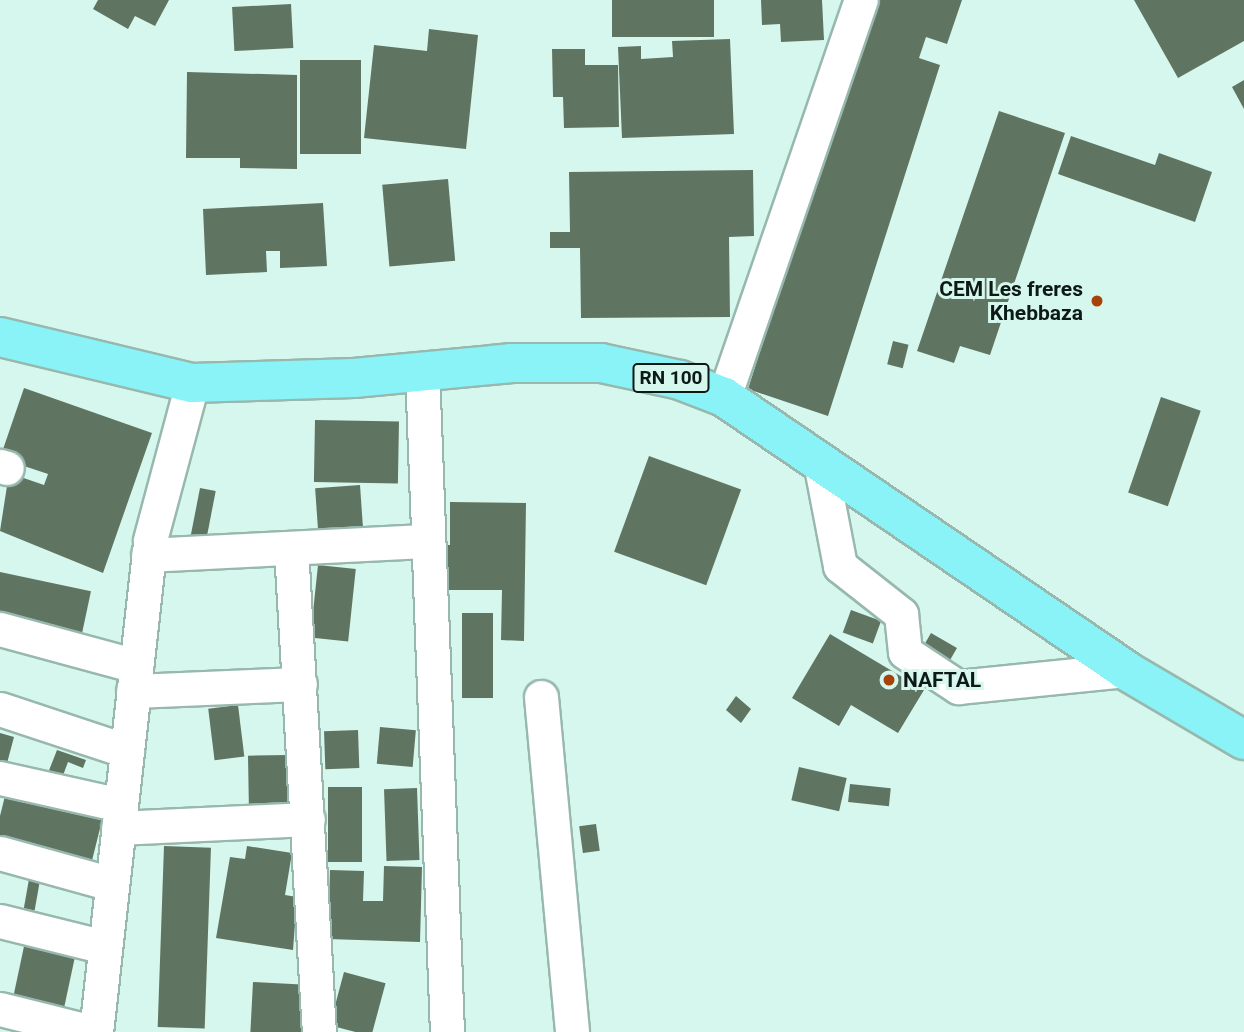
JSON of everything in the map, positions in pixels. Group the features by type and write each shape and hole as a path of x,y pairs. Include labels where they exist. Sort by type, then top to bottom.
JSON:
{"main road":[{"name":"RN 100","path":"0,337 192,383 601,363 642,369 724,397 821,467 1125,670 1244,740"}],"street":[{"path":"724,397 861,0"},
{"path":"422,370 447,1032"},
{"path":"0,1009 94,1032 148,555 192,383"},
{"path":"821,467 840,566 901,614 905,652 958,687 1125,670"},
{"path":"148,555 428,541"},
{"path":"291,548 319,1032"},
{"path":"0,629 134,679 300,684"},
{"path":"541,697 572,1032"},
{"path":"0,709 127,751"},
{"path":"0,778 119,816 308,819"},
{"path":"0,853 112,884"},
{"path":"0,921 105,947"}],"building":[{"path":"98,0 169,0 155,26 135,16 128,29 93,9"},
{"path":"612,0 714,0 714,37 612,37"},
{"path":"761,0 822,0 824,40 781,42 780,24 762,25"},
{"path":"872,0 962,0 947,44 926,37 919,58 940,65 828,416 748,389"},
{"path":"1134,0 1244,0 1244,41 1178,78"},
{"path":"291,4 293,48 234,51 232,7"},
{"path":"429,29 478,35 466,149 364,138 374,45 427,51"},
{"path":"730,39 734,134 622,138 618,47 641,46 641,59 673,57 672,41"},
{"path":"552,49 585,49 585,65 618,65 619,127 564,128 563,97 553,97"},
{"path":"300,60 361,60 361,154 300,154"},
{"path":"187,72 297,75 297,169 240,168 240,158 186,158"},
{"path":"1244,80 1244,109 1232,87"},
{"path":"999,111 1065,133 990,355 960,346 954,363 917,351"},
{"path":"1071,136 1155,165 1159,153 1212,172 1195,222 1058,174"},
{"path":"753,170 754,236 729,237 730,317 581,318 580,248 550,248 550,232 570,232 569,172"},
{"path":"448,179 455,261 389,266 382,185"},
{"path":"323,203 327,266 280,268 280,251 266,251 267,272 206,275 203,209"},
{"path":"893,341 909,345 903,368 887,364"},
{"path":"24,388 152,433 103,573 0,531 9,473 44,485 48,474 0,458"},
{"path":"1161,397 1201,411 1168,506 1128,492"},
{"path":"315,420 399,421 398,483 314,482"},
{"path":"649,456 741,490 706,585 614,552"},
{"path":"360,485 363,532 318,535 315,488"},
{"path":"200,488 216,491 206,540 190,537"},
{"path":"450,502 526,503 524,641 501,640 502,590 436,590 436,545 450,545"},
{"path":"318,565 356,569 348,642 310,638"},
{"path":"0,572 91,591 81,636 0,619"},
{"path":"851,610 881,621 873,643 843,633"},
{"path":"462,613 493,613 493,698 462,698"},
{"path":"931,633 957,648 944,671 918,656"},
{"path":"830,634 924,690 898,733 851,705 839,726 792,698"},
{"path":"736,696 751,709 741,723 726,710"},
{"path":"238,705 244,757 215,760 208,709"},
{"path":"380,727 416,730 413,767 377,764"},
{"path":"358,730 359,768 325,769 324,731"},
{"path":"0,733 14,737 6,767 0,765"},
{"path":"57,750 86,760 83,768 68,762 62,778 48,773"},
{"path":"289,755 290,819 249,820 248,756"},
{"path":"799,767 847,778 839,811 791,800"},
{"path":"8,784 105,808 89,873 0,851 0,816"},
{"path":"850,784 891,788 889,806 848,802"},
{"path":"328,787 362,787 362,862 328,862"},
{"path":"417,788 420,860 387,861 384,789"},
{"path":"596,824 600,851 583,853 579,826"},
{"path":"164,846 211,848 205,1029 158,1027"},
{"path":"247,846 292,853 285,895 297,897 293,950 216,938 230,857 245,859"},
{"path":"384,866 422,867 420,942 328,939 330,870 364,871 363,901 383,901"},
{"path":"29,879 40,881 35,910 24,909"},
{"path":"26,937 77,948 62,1016 11,1005"},
{"path":"344,972 386,983 372,1032 355,1032 330,1025"},
{"path":"253,982 306,985 303,1032 250,1032"}],"place":[{"name":"CEM Les freres Khebbaza","path":"1097,301"},
{"name":"NAFTAL","path":"889,680"}]}
